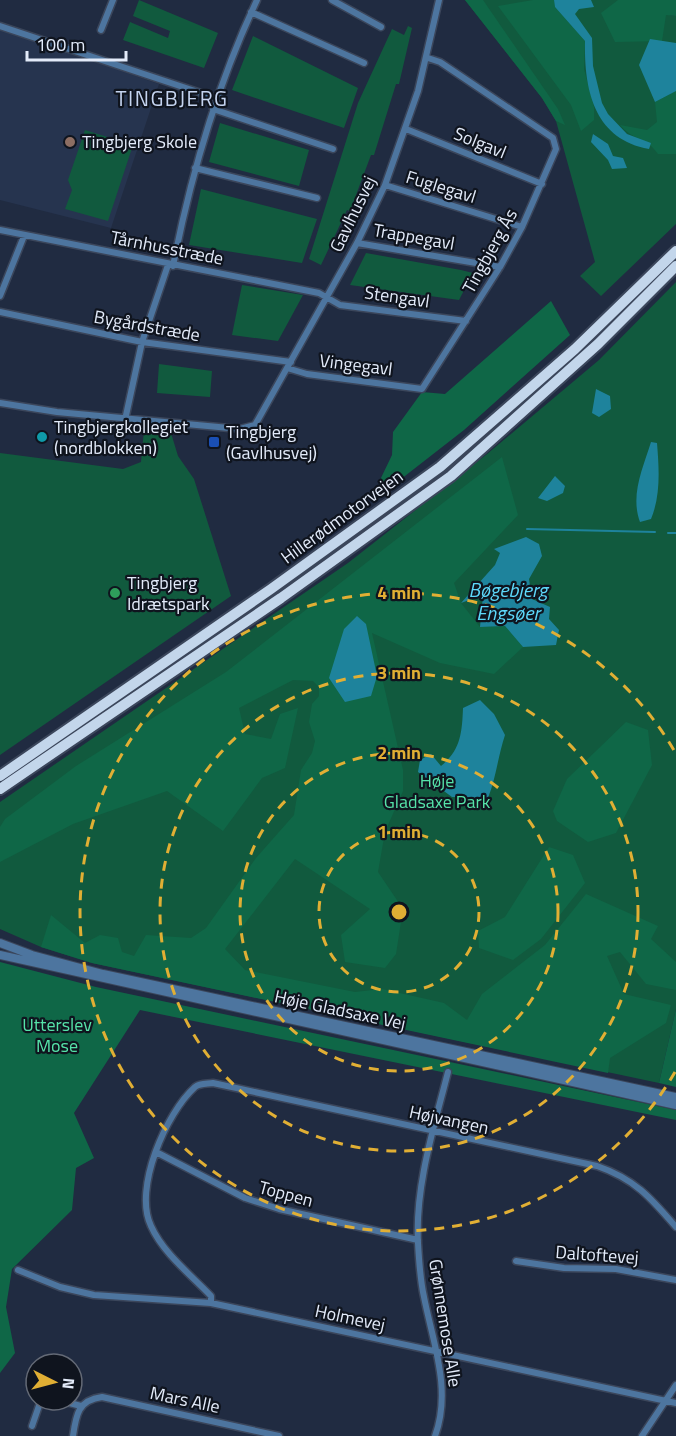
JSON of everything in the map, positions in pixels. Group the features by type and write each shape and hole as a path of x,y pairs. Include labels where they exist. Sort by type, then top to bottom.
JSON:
{"highway":[{"name":"Hillerødmotorvejen","path":"0,776 271,589 440,467 575,349 676,251"},
{"name":"Hillerødmotorvejen","path":"0,789 281,598 451,476 598,344 676,266"}],"street":[{"path":"101,30 113,0"},
{"path":"0,403 125,420 142,342 170,265 216,98 257,0"},
{"path":"332,0 381,27"},
{"name":"Gavlhusvej","path":"125,420 240,429 255,425 357,243 385,185 406,129 428,58 439,0"},
{"path":"251,12 364,63"},
{"path":"0,26 216,98"},
{"name":"Tingbjerg Ås","path":"422,389 500,267 522,227 556,149 556,143 549,133 440,62 428,58"},
{"path":"213,110 333,149"},
{"name":"Solgavl","path":"406,129 542,184"},
{"path":"195,168 317,198"},
{"name":"Fuglegavl","path":"385,185 522,227"},
{"name":"Tårnhusstræde","path":"0,230 319,293 327,297"},
{"path":"0,296 24,236"},
{"name":"Trappegavl","path":"357,243 500,267"},
{"name":"Stengavl","path":"327,297 340,305 466,321"},
{"name":"Bygårdstræde","path":"0,312 142,342 289,365"},
{"name":"Vingegavl","path":"289,365 307,374 422,389"},
{"name":"Høje Gladsaxe Vej","path":"0,943 32,955 103,974 676,1097"},
{"name":"Høje Gladsaxe Vej","path":"0,955 676,1105"},
{"name":"Grønnemose Alle","path":"435,1436 442,1397 436,1351 423,1296 418,1240 423,1180 448,1072"},
{"name":"Højvangen","path":"156,1152 166,1130 196,1087 213,1083 613,1171 645,1191 676,1227"},
{"path":"156,1152 145,1187 144,1205 150,1225 161,1243 211,1296 211,1303"},
{"name":"Toppen","path":"156,1152 245,1198 279,1209 418,1240"},
{"name":"Daltoftevej","path":"516,1261 564,1268 616,1269 676,1280"},
{"name":"Holmevej","path":"18,1270 60,1287 93,1295 211,1303 676,1403"},
{"path":"642,1436 676,1384"},
{"name":"Mars Alle","path":"84,1404 102,1397 279,1436"},
{"path":"32,1426 37,1412"},
{"path":"73,1436 75,1418 78,1412"},
{"path":"241,1436 244,1428"}],"shaded area":[{"name":"Tingbjerg Skole","path":"0,29 159,84 111,228 0,200"}],"green space":[{"path":"139,0 218,33 204,68 123,40 130,22 168,38 170,31 133,16"},
{"path":"465,0 638,0 638,10 676,16 676,224 601,296 580,276 595,262 556,121 542,98"},
{"path":"465,0 483,0 558,109 565,125 556,121 542,98"},
{"path":"533,0 554,0 555,7 585,41 584,69 594,107 594,120 581,131 571,105 498,6"},
{"path":"618,0 676,0 676,16 666,15 662,41 615,42 601,13"},
{"path":"408,26 412,28 399,84 396,84 374,155 371,155 350,211 347,210 321,265 309,259 358,103 392,29 404,35"},
{"path":"253,36 358,88 344,128 232,90"},
{"path":"676,91 676,154 658,154 649,144 630,134 620,125 647,130 657,122 655,102"},
{"path":"220,123 309,150 299,186 209,162"},
{"path":"85,130 133,145 108,221 65,209 72,190 68,180"},
{"path":"201,189 317,219 302,263 189,245"},
{"path":"366,253 473,273 459,300 350,285"},
{"name":"Høje Gladsaxe Park","path":"676,282 676,1009 659,1083 92,963 41,947 0,929 0,802 348,563 487,454 599,360"},
{"path":"242,285 303,295 278,341 232,335"},
{"path":"551,301 570,335 464,430 378,497 380,480 392,455 393,432 422,392 445,394"},
{"path":"159,364 212,371 210,397 157,393"},
{"name":"Tingbjerg Idrætspark","path":"144,430 171,433 178,456 194,479 231,596 0,755 0,453 123,469 141,462"},
{"path":"502,457 518,515 454,583 461,603 480,627 505,626 523,647 494,674 440,663 372,633 403,770 403,791 385,832 378,872 403,909 396,954 385,968 345,962 341,935 370,909 295,859 225,949 245,970 355,992 382,989 444,1003 467,1020 482,994 545,945 586,894 658,926 651,939 676,962 676,990 646,984 620,952 607,956 624,994 671,1005 666,1023 610,1058 608,1073 92,963 41,947 51,915 85,943 100,935 118,938 122,952 134,956 146,935 191,938 206,928 256,858 294,815 301,770 312,753 315,741 309,722 312,704 319,696 319,687 313,681 293,680 239,708 245,734 271,739 280,714 298,708 285,768 262,778 223,831 167,791 73,824 0,862 0,827 5,819 76,766 226,672"},
{"path":"626,722 648,730 652,765 616,833 588,842 557,821 553,811 567,779"},
{"path":"549,847 573,855 585,883 541,939 513,960 479,948 478,931 505,917"},
{"name":"Utterslev Mose","path":"0,962 96,987 676,1110 676,1120 140,1010 74,1113 94,1158 76,1168 72,1210 12,1269 6,1307 15,1353 0,1373"},
{"path":"676,1009 676,1087 659,1083"}],"water":[{"path":"554,0 591,0 594,7 579,9 575,14 592,38 593,66 602,103 608,114 627,134 651,143 649,149 630,143 616,135 604,123 590,94 585,41 555,7"},
{"path":"650,39 676,43 676,91 655,102 639,65"},
{"path":"593,134 608,144 613,156 623,158 627,168 612,169 608,160 591,142"},
{"path":"596,389 610,396 611,409 599,417 592,413"},
{"path":"651,442 657,443 658,491 651,519 640,522 636,502 637,492"},
{"path":"555,476 565,486 563,493 547,501 538,498"},
{"name":"Bøgebjerg Engsøer","path":"526,537 539,544 542,556 529,579 532,599 550,607 549,619 559,630 556,645 523,647 505,626 480,627 483,595 461,603 495,565 500,553 494,549"},
{"path":"357,616 366,624 377,676 371,696 345,702 329,678 344,629"},
{"path":"480,700 494,714 505,735 493,783 488,798 452,797 418,772 420,760 431,754 441,766 448,760 459,740 463,708"}],"waterway":[{"path":"527,529 655,532"},
{"path":"668,533 676,533"}],"place":[{"name":"Tingbjerg Skole","path":"70,142"},
{"name":"Tingbjergkollegiet (nordblokken)","path":"42,437"},
{"name":"Tingbjerg (Gavlhusvej)","path":"214,442"},
{"name":"Tingbjerg Idrætspark","path":"115,593"}],"district":[{"name":"TINGBJERG","path":"172,99"}]}
